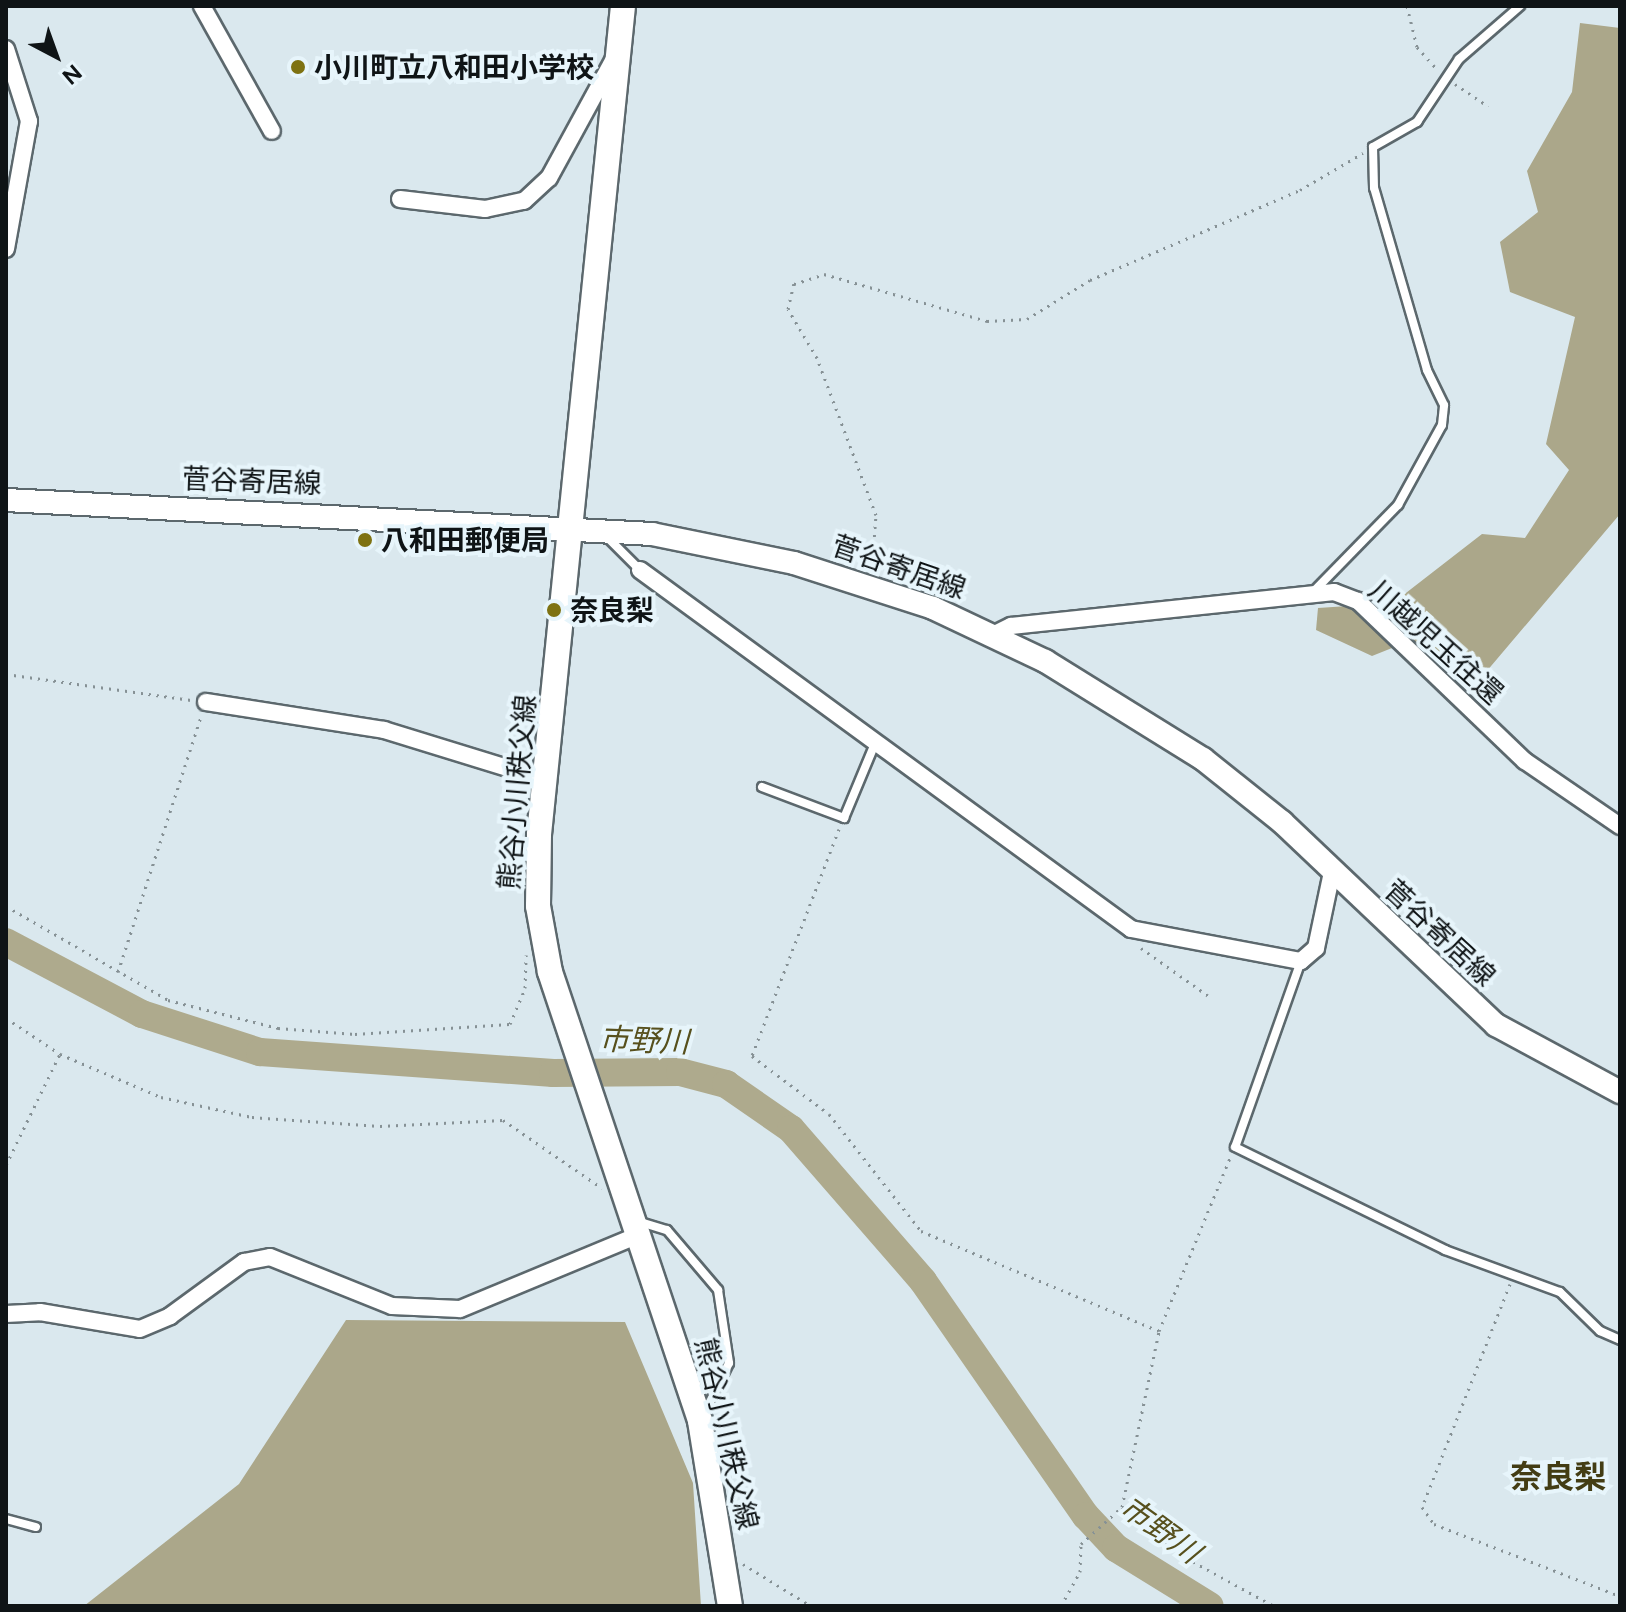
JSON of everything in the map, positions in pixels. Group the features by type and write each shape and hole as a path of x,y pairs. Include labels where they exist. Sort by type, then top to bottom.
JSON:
{"main road":[{"name":"熊谷小川秩父線","path":"623,6 547,780 539,834 542,938 700,1421 730,1606"},
{"name":"菅谷寄居線","path":"6,500 570,525 746,551 868,584 995,634 1203,759 1332,872 1496,1025 1620,1092"}],"street":[{"path":"202,6 272,131"},
{"path":"6,49 29,121 6,249"},
{"path":"400,199 485,209 524,201 549,178 618,53"},
{"path":"640,570 877,738 1131,929 1301,961 1316,948 1332,872"},
{"name":"川越児玉往還","path":"995,634 1011,626 1334,592 1358,601 1525,761 1620,826"},
{"path":"206,702 384,730 547,780"},
{"path":"6,1314 40,1312 140,1329 170,1316 244,1262 270,1257 392,1306 460,1309 636,1219"}],"lane":[{"path":"1309,594 1398,505 1442,425 1444,405 1427,370 1374,188 1373,147 1417,122 1446,79 1520,6"},
{"path":"602,529 640,570"},
{"path":"762,787 844,818 877,738"},
{"path":"1301,961 1235,1147 1514,1276 1560,1292 1600,1331 1620,1340"},
{"path":"636,1219 667,1230 718,1290 729,1363 700,1421"},
{"path":"6,1519 36,1527"}],"path":[{"path":"1407,6 1417,47 1446,79 1488,106"},
{"path":"868,584 876,515 817,358 788,309 794,284 824,274 987,321 1027,319 1090,280 1300,190 1373,147"},
{"path":"6,674 206,702 117,973"},
{"path":"844,818 752,1056 829,1114 921,1231 1159,1331"},
{"path":"6,906 168,1000 278,1028 496,1028 519,1012 526,949"},
{"path":"1141,948 1210,997"},
{"path":"6,1018 60,1054 161,1097 252,1117 380,1126 503,1120 549,1158 636,1219"},
{"path":"6,1165 60,1054"},
{"path":"1061,1606 1080,1572 1081,1544 1122,1507 1159,1331 1235,1147"},
{"path":"1514,1276 1422,1507 1434,1524 1620,1596"},
{"path":"1122,1507 1179,1554 1274,1606"},
{"path":"724,1559 749,1566 811,1606"}],"shaded area":[{"path":"1580,23 1620,28 1620,514 1475,685 1412,640 1372,656 1316,630 1318,608 1393,603 1482,534 1525,538 1569,470 1546,444 1575,317 1510,292 1500,242 1538,212 1527,171 1572,92"},
{"path":"346,1320 625,1322 693,1483 701,1606 84,1606 239,1484"}],"waterway":[{"name":"市野川","path":"6,942 142,1014 260,1052 553,1073 680,1072 726,1084 791,1129 923,1281 1086,1516 1116,1548 1210,1606"}],"place":[{"name":"小川町立八和田小学校","path":"298,67"},
{"name":"八和田郵便局","path":"365,540"},
{"name":"奈良梨","path":"554,610"}],"district":[{"name":"奈良梨","path":"1558,1477"}]}
